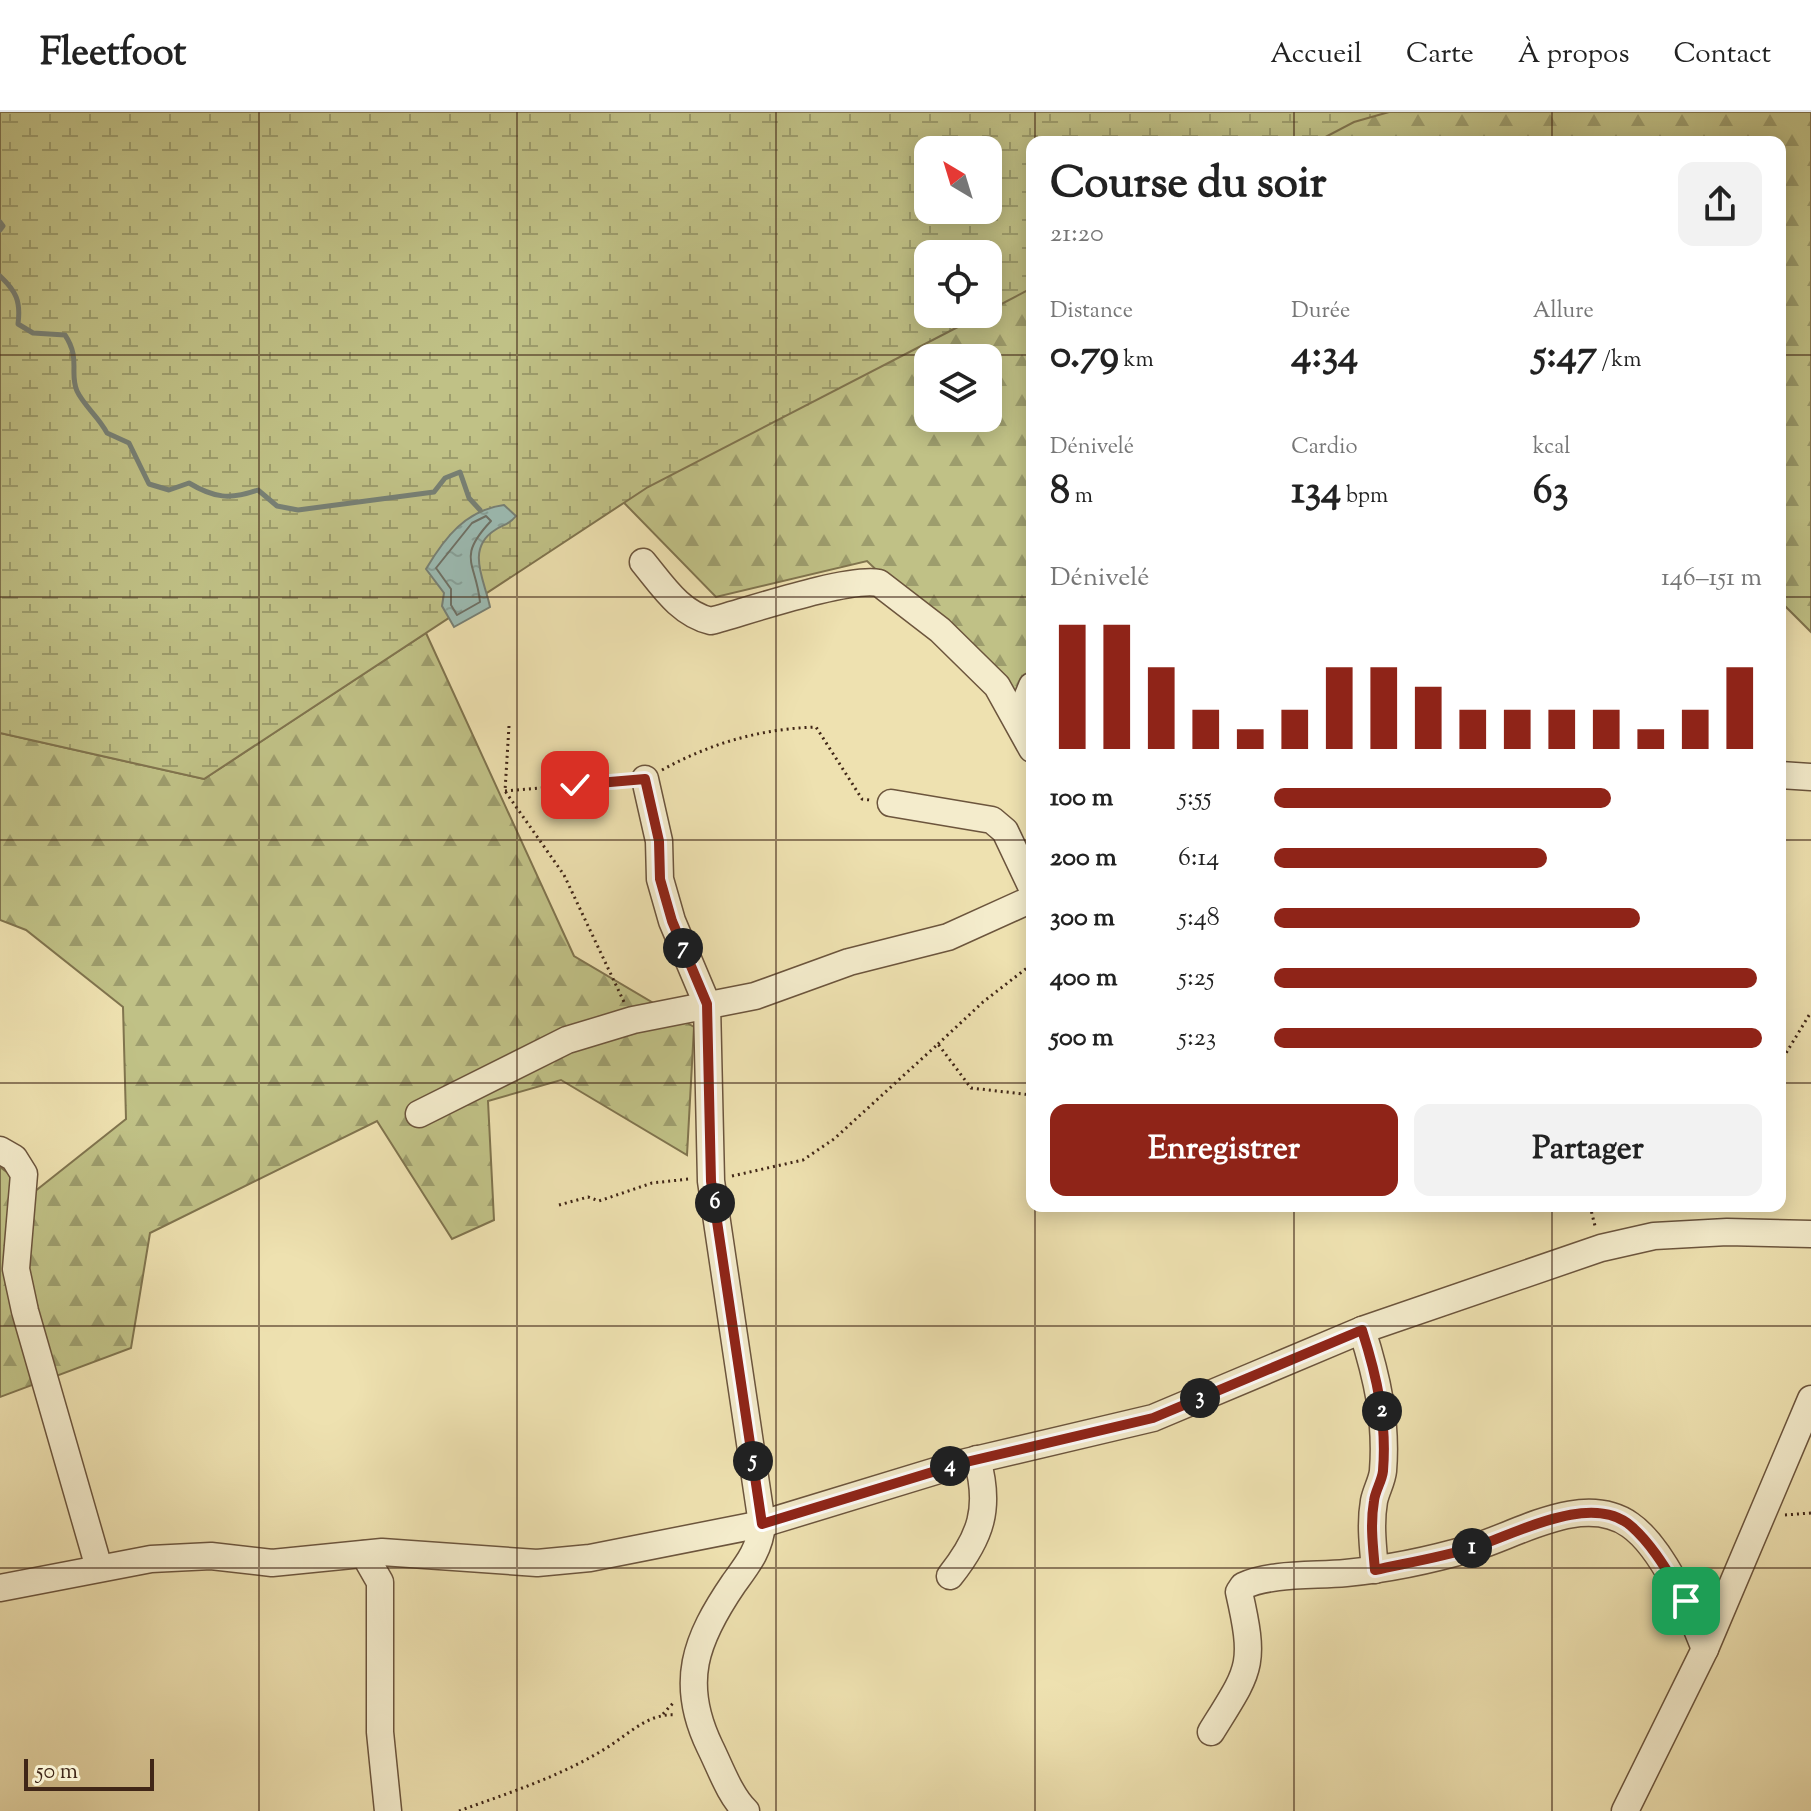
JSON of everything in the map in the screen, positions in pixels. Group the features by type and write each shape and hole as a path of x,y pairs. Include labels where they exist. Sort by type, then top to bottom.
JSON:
{"street":[{"path":"643,562 677,602 696,618 711,621 835,588 869,581 879,583 940,630 997,686 1026,737"},
{"path":"1018,720 1026,701"},
{"path":"1786,775 1811,777"},
{"path":"645,779 654,805 660,879 707,1004 711,1181 762,1524 757,1552 710,1623 695,1657 696,1717 746,1811"},
{"path":"891,803 992,820 1005,831 1026,875"},
{"path":"419,1114 567,1040 633,1020 755,996 849,962 948,937 1026,902"},
{"path":"0,1150 14,1158 24,1174 16,1269 25,1311 99,1568"},
{"path":"0,1588 166,1558 211,1556 272,1563 364,1554 537,1563 590,1558 762,1524 977,1459 1153,1418 1362,1330 1601,1248 1654,1236 1727,1232 1811,1234"},
{"path":"1362,1330 1381,1389 1382,1407 1383,1474 1374,1499 1371,1530 1375,1570"},
{"path":"1625,1811 1705,1649 1811,1399"},
{"path":"950,1576 970,1550 983,1517 985,1487 977,1459"},
{"path":"1211,1732 1249,1665 1248,1632 1239,1592 1243,1586 1375,1570 1471,1548 1567,1515 1597,1513 1629,1524 1662,1563 1686,1601 1705,1649"},
{"path":"364,1554 380,1582 380,1732 388,1811"},
{"path":"380,1582 408,1554"}],"path":[{"path":"509,726 505,791 564,875 633,1020"},
{"path":"505,791 645,779 701,748 774,728 816,727 862,799 891,803"},
{"path":"559,1205 588,1197 599,1201 652,1183 683,1178 711,1181 803,1160 834,1139 983,1002 1026,969"},
{"path":"1786,1053 1811,1012"},
{"path":"938,1044 971,1088 1026,1094"},
{"path":"459,1811 577,1766 644,1722 663,1714 696,1717"}],"green space":[{"path":"0,112 1389,112 1354,122 1327,136 1026,136 1026,291 1002,304 1002,240 914,240 914,328 956,328 925,344 914,344 914,350 648,487 204,779 0,733"},
{"path":"1065,112 1811,112 1811,632 1786,607 1786,136 1035,136"},
{"path":"1026,143 1026,711 867,561 716,597 592,470 933,224 1002,224 1002,163"},
{"path":"426,633 574,956 694,1027 687,1155 561,1080 488,1101 494,1220 452,1239 377,1121 150,1233 131,1348 0,1397 0,1167 34,1192 126,1119 123,1007 26,930 0,920 0,733 204,779"}],"water":[{"path":"504,505 516,516 486,538 479,556 490,607 454,627 442,606 444,593 426,569 458,527 478,513"}],"waterway":[{"path":"0,222 3,226 0,230"},
{"path":"0,276 16,297 18,324 33,333 65,335 74,359 75,384 80,396 107,433 129,443 149,484 169,490 189,483 222,496 258,490 277,506 298,510 434,492 445,478 460,472 469,498 480,510"}],"route":[{"path":"575,785 645,779 654,805 660,879 672,921 707,1004 711,1181 762,1524 962,1463 1153,1418 1362,1330 1381,1389 1382,1407 1383,1474 1374,1499 1371,1530 1375,1570 1471,1548 1567,1515 1597,1513 1629,1524 1662,1563 1686,1601"}]}
